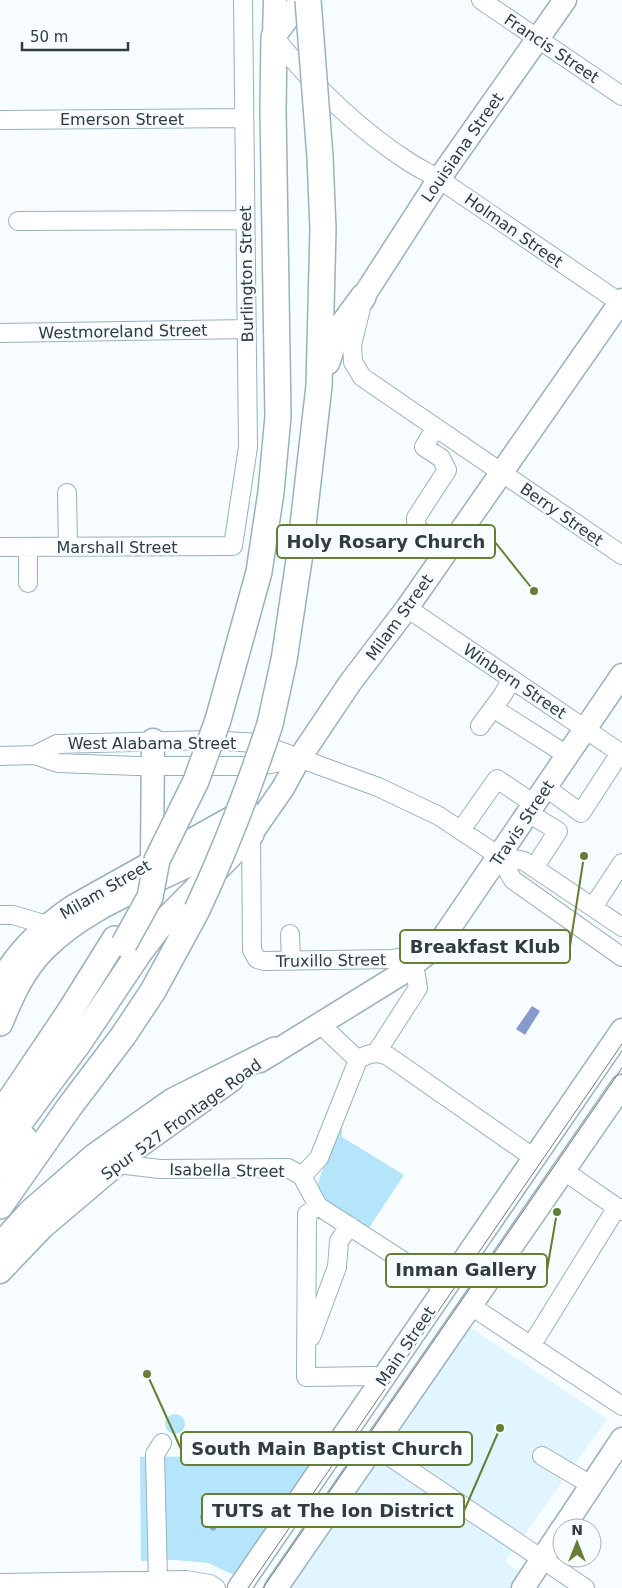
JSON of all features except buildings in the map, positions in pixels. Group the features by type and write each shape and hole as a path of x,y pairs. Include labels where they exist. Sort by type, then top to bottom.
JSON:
{"highway":[{"path":"0,1206 70,1106 123,1036 148,987 197,910 222,857 249,789 270,724 284,660 298,569 319,386 323,229 320,157 308,0"},
{"path":"0,1115 150,897 155,861 196,781 218,720 259,572 271,492 278,416 273,110 274,37"},
{"path":"319,386 336,334 363,297"},
{"path":"0,1023 15,987 24,972 44,948 77,921 119,897 251,834"},
{"path":"0,1149 78,1044 158,928 251,834"},
{"path":"0,1129 102,982 119,942"},
{"path":"0,1170 82,1059 148,987"},
{"path":"0,1246 32,1212 102,1151 174,1101 275,1050"}],"main road":[{"path":"274,37 275,0"},
{"path":"274,37 301,0"},
{"name":"Louisiana Street","path":"363,297 439,179 565,0"},
{"name":"Milam Street","path":"251,834 283,788 299,759 350,683 407,608 621,302"},
{"name":"Travis Street","path":"275,1050 404,972 438,945 622,675"},
{"path":"153,740 155,861"},
{"name":"Milam Street","path":"0,983 6,971 25,947 47,925 72,907 283,788"},
{"name":"Main Street","path":"239,1588 622,1030"},
{"name":"Spur 527 Frontage Road","path":"0,1272 43,1227 135,1149 275,1050"},
{"name":"Main Street","path":"276,1588 622,1086"},
{"path":"569,1518 622,1439"},
{"path":"523,1588 552,1544"}],"street":[{"name":"Burlington Street","path":"233,546 248,447 243,0"},
{"name":"Francis Street","path":"481,0 622,96"},
{"name":"Holman Street","path":"274,37 300,69 364,128 410,163 439,179 621,302"},
{"name":"Emerson Street","path":"0,120 244,118"},
{"path":"18,221 245,220"},
{"name":"Berry Street","path":"363,297 352,345 354,362 362,377 622,556"},
{"name":"Westmoreland Street","path":"0,333 247,329"},
{"path":"435,428 424,448 441,458 448,470 416,518 417,529 449,547"},
{"path":"68,493 68,547"},
{"name":"Marshall Street","path":"0,547 233,546"},
{"path":"28,547 28,583"},
{"name":"Winbern Street","path":"407,608 621,754"},
{"path":"480,726 512,679"},
{"path":"493,708 567,755"},
{"name":"West Alabama Street","path":"35,755 57,744 153,740 208,740 258,743 378,787 439,816 499,856"},
{"path":"461,830 497,779 536,801 581,813 621,754"},
{"name":"West Alabama Street","path":"0,755 35,755 58,763 152,765 260,766 299,759"},
{"path":"534,868 558,831 536,801"},
{"name":"Truxillo Street","path":"251,834 252,950 257,959 264,961 393,959 419,955 438,945"},
{"path":"499,856 524,861 622,927"},
{"path":"499,856 513,880 622,957"},
{"path":"592,907 622,863"},
{"path":"0,915 13,915 47,925"},
{"path":"290,934 291,961"},
{"path":"376,1053 418,988 414,964"},
{"path":"319,1023 358,1060"},
{"path":"302,1176 319,1158 358,1060 363,1056 376,1053 388,1056 534,1158"},
{"name":"Isabella Street","path":"117,1164 160,1169 288,1168 302,1176 318,1206 445,1288"},
{"path":"531,1346 619,1209 564,1171"},
{"path":"318,1206 307,1214 306,1377 374,1376 382,1379"},
{"path":"306,1350 337,1267 339,1241 350,1226"},
{"path":"471,1306 622,1406"},
{"path":"161,1583 155,1454 162,1443"},
{"path":"374,1446 586,1588"},
{"path":"542,1456 591,1485"},
{"path":"0,1583 161,1583 186,1580 210,1584 216,1588"}],"shaded area":[{"path":"532,1006 540,1011 525,1035 516,1029"},
{"path":"342,1115 342,1137 404,1175 369,1228 315,1192"},
{"path":"470,1327 607,1419 505,1562 543,1588 290,1588"},
{"path":"175,1414 182,1417 185,1424 182,1431 175,1434 168,1431 165,1424 168,1417"},
{"path":"328,1455 234,1575 208,1563 176,1560 141,1561 140,1457"},
{"path":"210,1505 216,1505 215,1511 219,1506 222,1508 223,1510 219,1515 225,1514 225,1520 219,1519 224,1523 223,1526 220,1528 216,1523 216,1529 213,1531 210,1529 210,1523 206,1528 203,1526 202,1524 207,1521 206,1519 201,1520 200,1517 201,1514 206,1516 207,1514 202,1511 203,1508 206,1507 210,1511"}],"tram line":[{"path":"248,1588 622,1044"},
{"path":"263,1588 622,1068"}],"place":[{"name":"Holy Rosary Church","path":"534,591"},
{"name":"Breakfast Klub","path":"584,856"},
{"name":"Inman Gallery","path":"557,1212"},
{"name":"South Main Baptist Church","path":"147,1374"},
{"name":"TUTS at The Ion District","path":"500,1428"}]}
